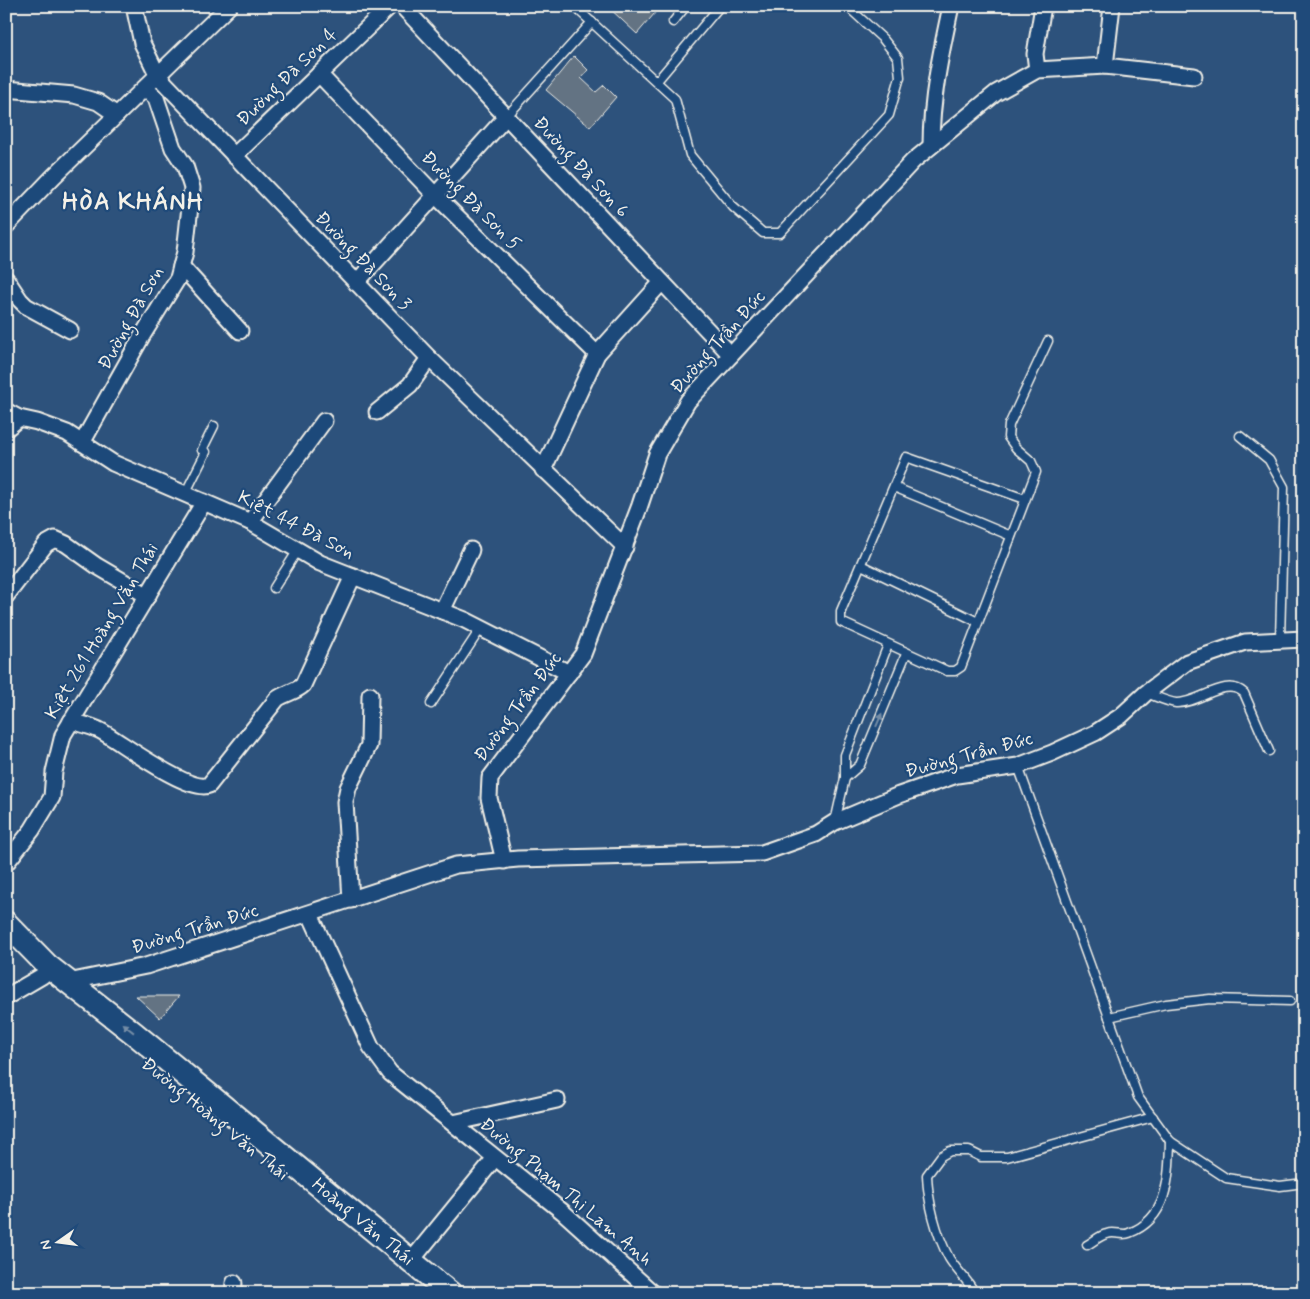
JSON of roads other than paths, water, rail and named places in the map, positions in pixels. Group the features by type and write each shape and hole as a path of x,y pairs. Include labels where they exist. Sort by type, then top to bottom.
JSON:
{"main road":[{"name":"Đường Hoàng Văn Thái","path":"6,923 48,966 63,986 426,1293"},
{"name":"Đường Hoàng Văn Thái","path":"6,944 42,976 63,986"},
{"name":"Hoàng Văn Thái","path":"63,986 135,1034 450,1293"}],"street":[{"path":"134,6 142,43 158,76"},
{"path":"6,226 54,176 229,6"},
{"name":"Đường Đà Sơn 4","path":"234,156 390,6"},
{"name":"Đường Đà Sơn 6","path":"402,6 731,356"},
{"path":"931,146 931,123 941,52 951,6"},
{"path":"1037,70 1035,54 1043,6"},
{"path":"1105,66 1112,6"},
{"name":"Đường Trần Đức","path":"504,860 489,798 490,778 583,654 657,454 688,401 914,161 996,93 1037,70 1105,66 1194,76"},
{"name":"Đường Đà Sơn 5","path":"319,74 435,195 597,354"},
{"name":"Đường Đà Sơn 3","path":"158,76 429,358 543,470 624,546"},
{"name":"Đường Đà Sơn","path":"82,443 142,336 178,278 181,266 192,188 185,166 173,148 156,98 145,88"},
{"path":"6,89 74,95 98,102 117,115"},
{"path":"356,283 506,117"},
{"path":"181,266 240,331"},
{"path":"6,279 26,306 70,330"},
{"path":"543,470 597,354 662,282"},
{"path":"377,412 410,385 429,358"},
{"path":"6,429 13,414"},
{"name":"Kiệt 44 Đà Sơn","path":"13,414 67,433 113,463 250,522 320,563 442,610 569,673"},
{"path":"250,522 324,421"},
{"name":"Kiệt 261 Hoàng Văn Thái","path":"6,863 32,830 52,797 54,772 63,735 204,502"},
{"path":"6,596 46,544 55,539 66,544 96,566 148,596"},
{"path":"442,610 471,550"},
{"path":"71,721 98,730 132,753 195,786 204,787 213,782 276,699 299,689 303,685 354,576"},
{"name":"Đường Trần Đức","path":"63,986 146,966 456,865 504,860 762,853 816,834 835,822 899,795 958,775 1018,766 1095,733 1121,716 1146,692 1186,662 1245,642 1304,639"},
{"path":"351,900 345,802 348,788 369,745 370,695"},
{"name":"Đường Phạm Thị Lam Anh","path":"310,914 371,1047 390,1073 563,1212 653,1293"},
{"path":"6,997 42,976"},
{"name":"Đường Phạm Thị Lam Anh","path":"453,1123 557,1100"},
{"path":"411,1261 495,1158"}],"lane":[{"path":"574,6 675,99 690,155 733,206 763,233 780,234 889,115 900,78 898,58 883,39 847,6"},
{"path":"673,22 686,6"},
{"path":"656,81 720,6"},
{"path":"506,117 592,22"},
{"path":"1025,499 906,457 841,611 841,622 906,654 946,671 955,671 961,667 1036,472 1031,461 1016,448 1008,437 1009,425 1048,341"},
{"path":"185,494 206,452 202,450 214,426"},
{"path":"1240,436 1269,460 1284,487 1280,640"},
{"path":"894,487 1011,536"},
{"path":"274,588 298,550"},
{"path":"861,565 978,622"},
{"path":"431,704 481,628"},
{"path":"835,822 845,778 845,755 888,645"},
{"path":"845,778 860,765 906,654"},
{"path":"1146,692 1176,703 1229,687 1238,688 1244,693 1268,751"},
{"path":"1018,766 1138,1097 1170,1141 1226,1178 1280,1186 1304,1183"},
{"path":"1109,1017 1166,1004 1210,999 1290,1001"},
{"path":"974,1292 967,1279 950,1259 933,1216 927,1176 940,1156 950,1151 960,1150 981,1157 1007,1157 1153,1118"},
{"path":"1087,1245 1107,1233 1128,1234 1146,1224 1162,1204 1169,1180 1170,1141"}],"district":[{"name":"HÒA KHÁNH","path":"133,202"}]}
